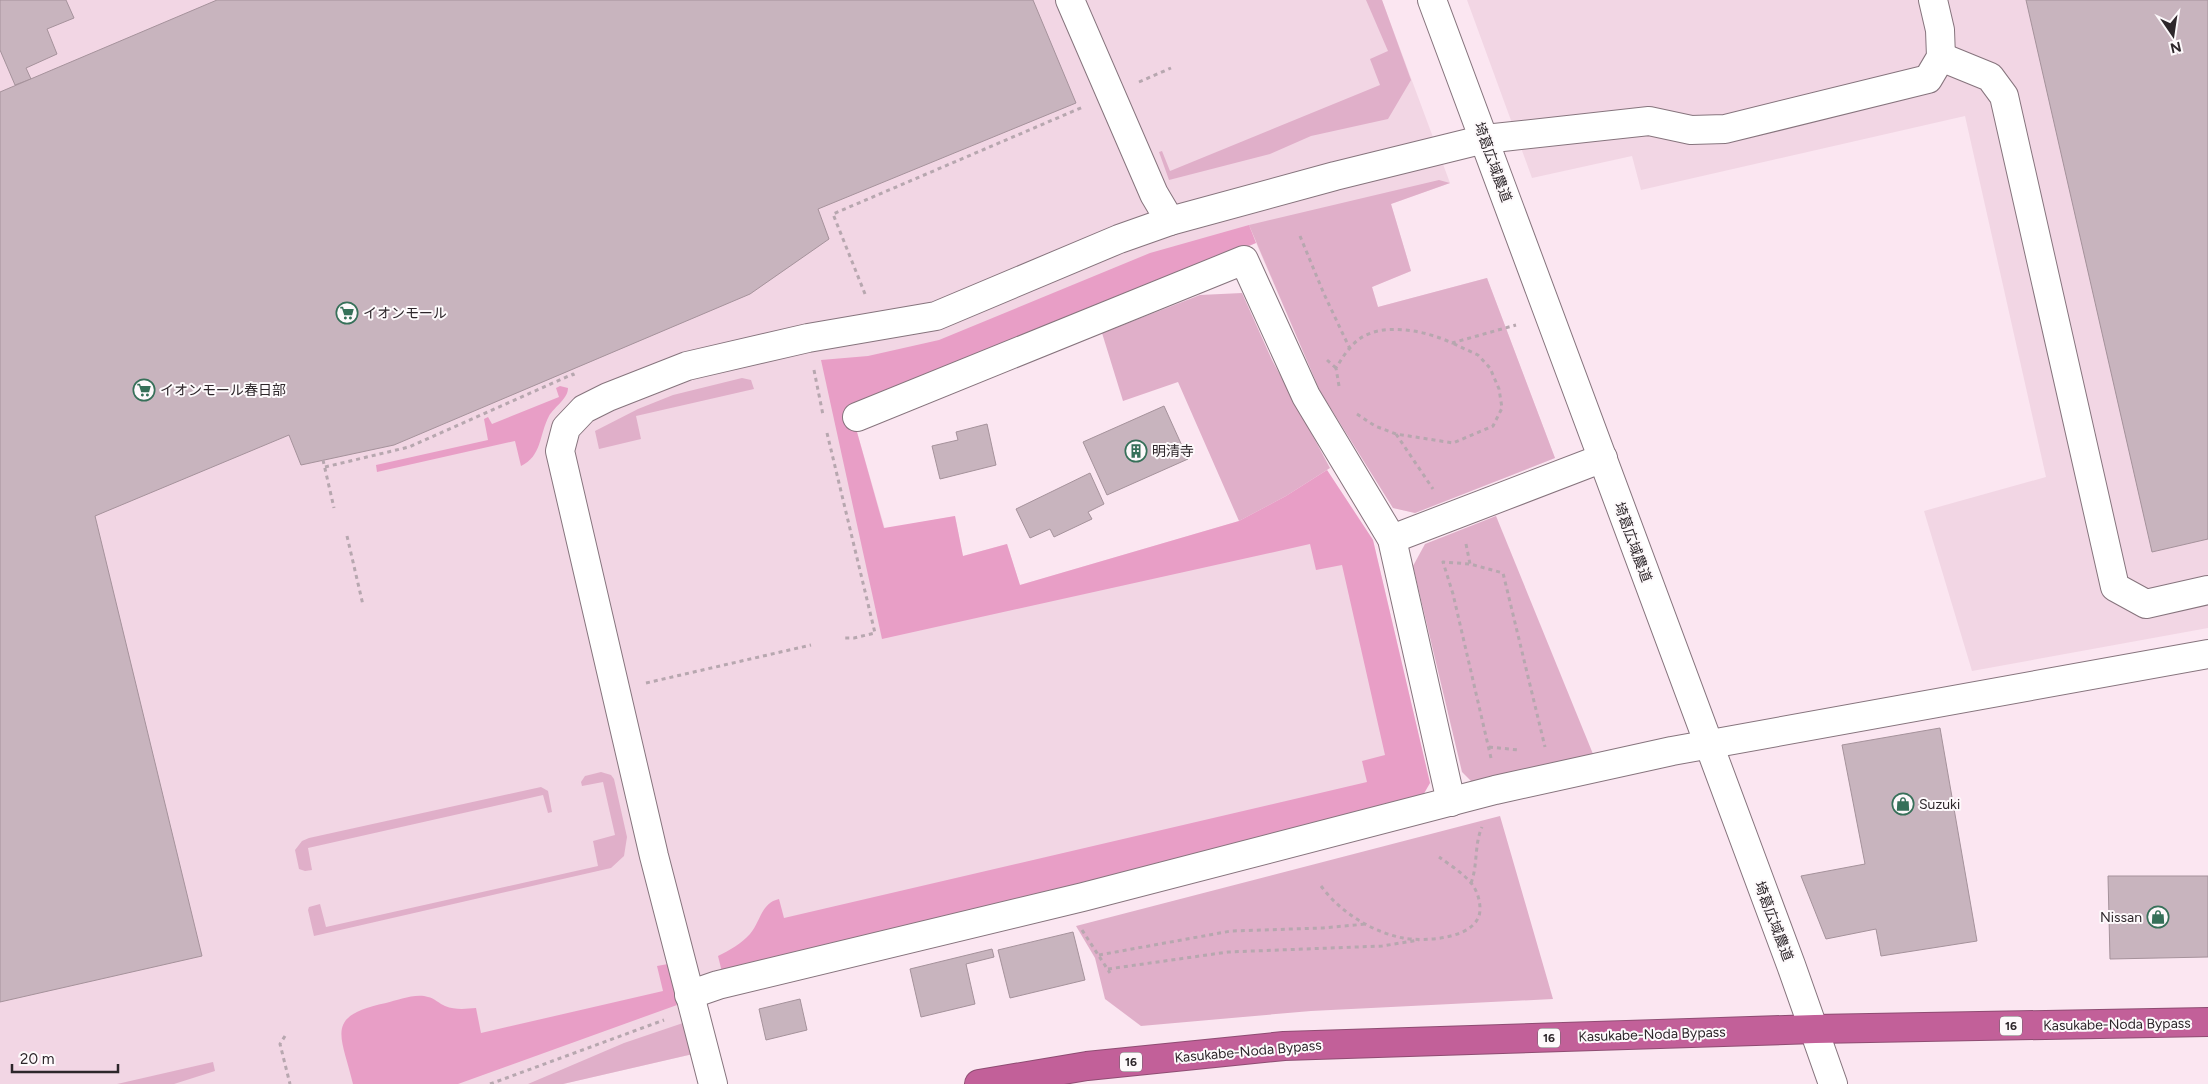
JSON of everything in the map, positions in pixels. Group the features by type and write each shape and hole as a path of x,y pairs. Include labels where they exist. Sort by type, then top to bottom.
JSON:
{"highway":[{"name":"Kasukabe-Noda Bypass","path":"979,1084 1087,1066 1284,1046 1815,1029 2208,1022"}],"street":[{"path":"1070,0 1154,194 1170,222"},
{"name":"埼葛広域農道","path":"1432,0 1485,138 1708,746 1815,1029 1833,1084"},
{"path":"713,1084 654,856 560,451 566,428 584,409 608,397 687,366 808,338 936,316 1120,239 1170,222 1335,176 1485,138 1648,121 1691,130 1725,129 1928,79 1940,57 1940,30 1933,0"},
{"path":"1940,57 1990,77 2004,96 2115,587 2146,604 2208,590"},
{"path":"857,417 1244,260 1306,396 1392,539 1451,802"},
{"path":"1392,539 1602,458"},
{"path":"691,1003 718,985 1083,897 1495,790 1672,752 2208,654"}],"path":[{"path":"1137,83 1171,68"},
{"path":"865,294 833,214 1086,105"},
{"path":"1300,236 1324,294 1350,349"},
{"path":"1452,343 1516,324"},
{"path":"1340,393 1336,368 1359,339 1381,330 1412,330 1436,336 1478,355 1490,368 1499,388 1502,408 1493,426 1453,443 1396,434 1375,426 1351,410"},
{"path":"813,362 825,423"},
{"path":"325,467 409,447 573,374 576,382"},
{"path":"827,432 875,633 854,638 842,638"},
{"path":"1396,434 1441,501 1449,518"},
{"path":"323,460 334,508"},
{"path":"347,536 363,605"},
{"path":"1495,790 1489,747 1453,594 1443,562 1470,564 1503,573 1547,753"},
{"path":"641,684 811,645"},
{"path":"1489,747 1528,751"},
{"path":"1471,883 1474,876 1478,836 1482,827"},
{"path":"1078,925 1109,971 1228,952 1277,948 1382,946 1419,940 1440,939 1461,933 1472,926 1480,916 1480,902 1471,883 1439,857"},
{"path":"1321,886 1330,899 1366,924 1403,938 1419,940"},
{"path":"1099,955 1231,931 1314,929 1366,924"},
{"path":"490,1084 691,1003"},
{"path":"285,1036 280,1044 290,1084"}],"shaded area":[{"path":"0,0 1382,0 1450,183 1391,204 1411,271 1372,287 1378,307 1487,278 1555,458 1415,513 1393,508 1320,391 1256,243 851,411 885,529 955,516 963,556 1007,544 1020,585 1239,521 1286,496 1327,470 1373,540 1430,783 673,985 677,1005 693,1054 563,1084 0,1084"},
{"path":"1366,0 1382,0 1411,80 1388,119 1311,136 1270,154 1169,180 1159,152 1162,151 1170,171 1380,85 1370,59 1388,51"},
{"path":"1467,0 2208,0 2208,628 1972,671 1924,511 2046,477 1965,116 1641,190 1632,156 1532,178"},
{"path":"1439,180 1450,183 1391,204 1411,271 1372,287 1378,307 1487,278 1555,458 1415,513 1393,508 1320,391 1249,225"},
{"path":"1249,225 1256,243 1061,323 855,425 884,528 955,516 963,556 1007,544 1020,585 1239,521 1286,496 1327,470 1373,540 1430,783 1422,797 1071,888 722,972 718,956 747,938 768,904 779,899 784,918 1367,782 1362,761 1385,755 1342,565 1316,570 1310,544 882,639 821,360 868,356 939,340 1150,253"},
{"path":"1242,293 1272,360 1330,468 1286,496 1239,521 1178,382 1123,401 1102,333 1200,295"},
{"path":"742,378 751,380 754,389 636,416 641,439 599,449 595,431 638,409 673,395"},
{"path":"560,386 568,388 566,396 549,416 533,457 521,466 515,441 377,472 376,465 488,440 484,419 488,417 492,424 559,397 556,388"},
{"path":"1496,516 1593,754 1473,783 1462,772 1413,566 1425,544"},
{"path":"601,772 611,775 614,779 627,837 624,856 611,868 314,936 308,910 309,907 320,904 326,927 598,866 593,841 615,835 603,782 582,786 581,782 585,776"},
{"path":"541,787 548,791 552,812 548,813 543,795 308,848 312,870 305,871 299,869 295,850 302,841 309,838"},
{"path":"1500,816 1553,999 1311,1011 1141,1026 1105,999 1095,958 1076,926"},
{"path":"668,964 677,1005 458,1084 353,1084 344,1052 342,1030 345,1021 353,1014 366,1008 413,996 428,997 453,1008 476,1008 481,1033 663,991 657,966"},
{"path":"683,1023 693,1054 563,1084 528,1084 624,1043"},
{"path":"213,1062 215,1071 174,1084 117,1084"}],"building":[{"path":"0,0 66,0 74,18 47,29 57,54 26,68 31,79 15,85 0,50"},
{"path":"217,0 1033,0 1076,103 818,209 829,239 750,294 394,445 301,465 289,435 95,516 202,956 0,1002 0,92"},
{"path":"2026,0 2208,0 2208,539 2152,552"},
{"name":"明清寺","path":"1164,406 1188,459 1107,495 1083,442"},
{"path":"987,424 996,465 940,479 932,446 958,440 956,432"},
{"path":"1090,473 1104,504 1088,512 1092,519 1054,537 1050,529 1030,538 1016,509"},
{"name":"Suzuki","path":"1940,728 1977,941 1881,956 1876,929 1826,939 1801,876 1865,864 1842,745"},
{"name":"Nissan","path":"2108,876 2208,876 2208,957 2110,959"},
{"path":"1073,932 1085,980 1010,998 998,950"},
{"path":"992,949 994,957 966,964 975,1004 921,1017 910,969"},
{"path":"800,999 807,1030 766,1040 759,1009"}],"place":[{"name":"イオンモール","path":"347,313"},
{"name":"イオンモール春日部","path":"144,390"},
{"name":"明清寺","path":"1136,451"},
{"name":"Suzuki","path":"1903,804"},
{"name":"Nissan","path":"2158,917"}]}
